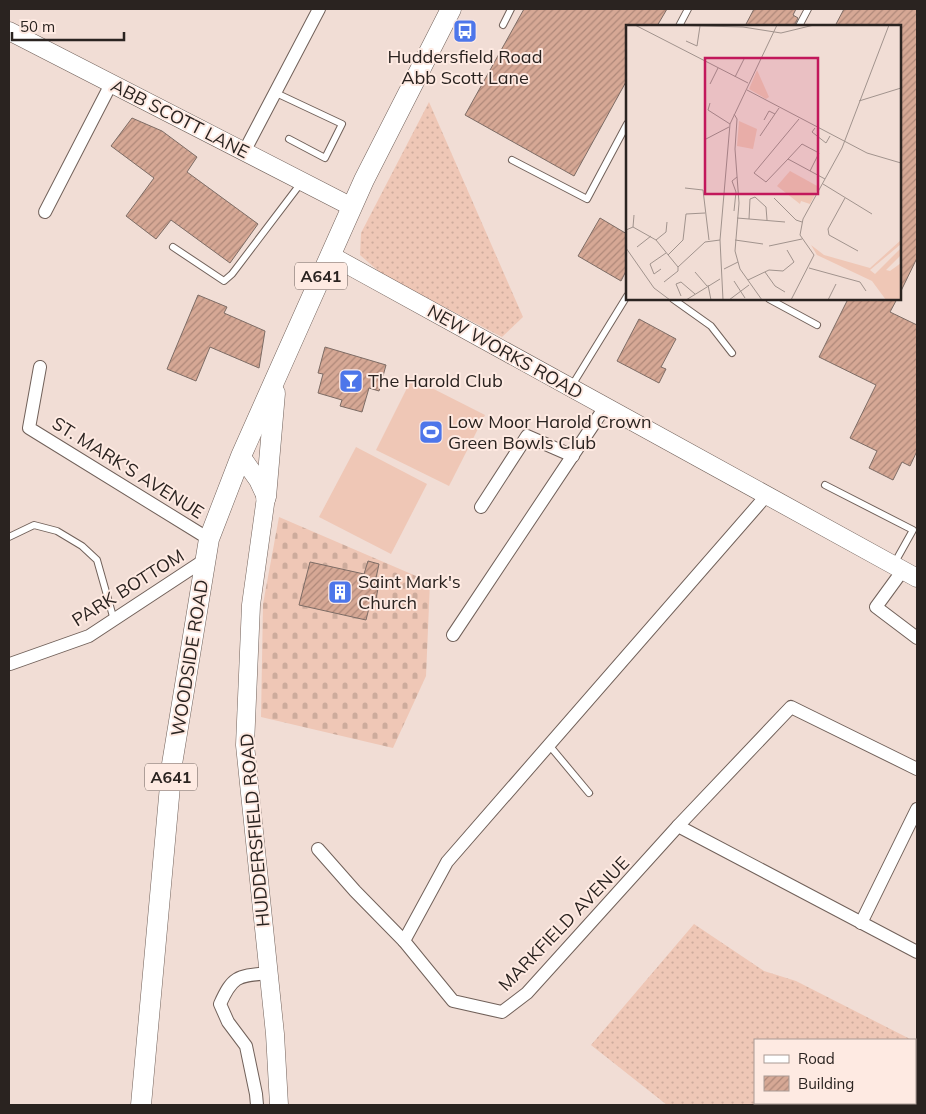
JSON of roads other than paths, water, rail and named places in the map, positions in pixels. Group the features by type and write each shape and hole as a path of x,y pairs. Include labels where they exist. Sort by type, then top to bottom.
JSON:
{"main road":[{"name":"A641","path":"242,456 352,207 451,9"},
{"path":"266,498 278,374"},
{"name":"WOODSIDE ROAD","path":"141,1105 172,764 209,539 242,456"}],"street":[{"path":"244,152 319,9"},
{"name":"ABB SCOTT LANE","path":"9,31 352,207"},
{"path":"46,212 111,84"},
{"name":"NEW WORKS ROAD","path":"330,255 905,571"},
{"name":"ST. MARK'S AVENUE","path":"40,367 29,428 209,539"},
{"path":"452,635 507,556 604,407"},
{"path":"481,507 527,436 573,456"},
{"path":"242,456 266,498"},
{"path":"404,941 447,862 766,496"},
{"name":"HUDDERSFIELD ROAD","path":"266,498 251,605 245,745 269,974 279,1105"},
{"name":"PARK BOTTOM","path":"10,664 90,636 206,559"},
{"path":"905,571 876,607 917,638"},
{"name":"MARKFIELD AVENUE","path":"318,849 404,941 452,1001 502,1012 527,993 678,826 791,707 917,769"},
{"path":"862,923 917,809"},
{"path":"678,826 917,952"},
{"path":"256,1105 256,1094 246,1046 228,1022 220,1004 229,985 243,976 269,974"}],"lane":[{"path":"503,25 511,9"},
{"path":"680,25 688,9"},
{"path":"800,25 808,9"},
{"path":"276,93 342,124 325,158 289,139"},
{"path":"512,160 587,198 626,126"},
{"path":"173,247 224,281 232,274 302,182"},
{"path":"570,388 626,298"},
{"path":"674,300 711,326 732,353"},
{"path":"772,300 817,325"},
{"path":"825,485 915,530 905,571"},
{"path":"9,537 34,526 58,531 82,546 97,560 114,620"},
{"path":"549,745 589,793"}],"place":[{"name":"Huddersfield Road Abb Scott Lane","path":"465,31"},
{"name":"The Harold Club","path":"351,381"},
{"name":"Low Moor Harold Crown Green Bowls Club","path":"431,432"},
{"name":"Saint Mark's Church","path":"340,592"}]}
